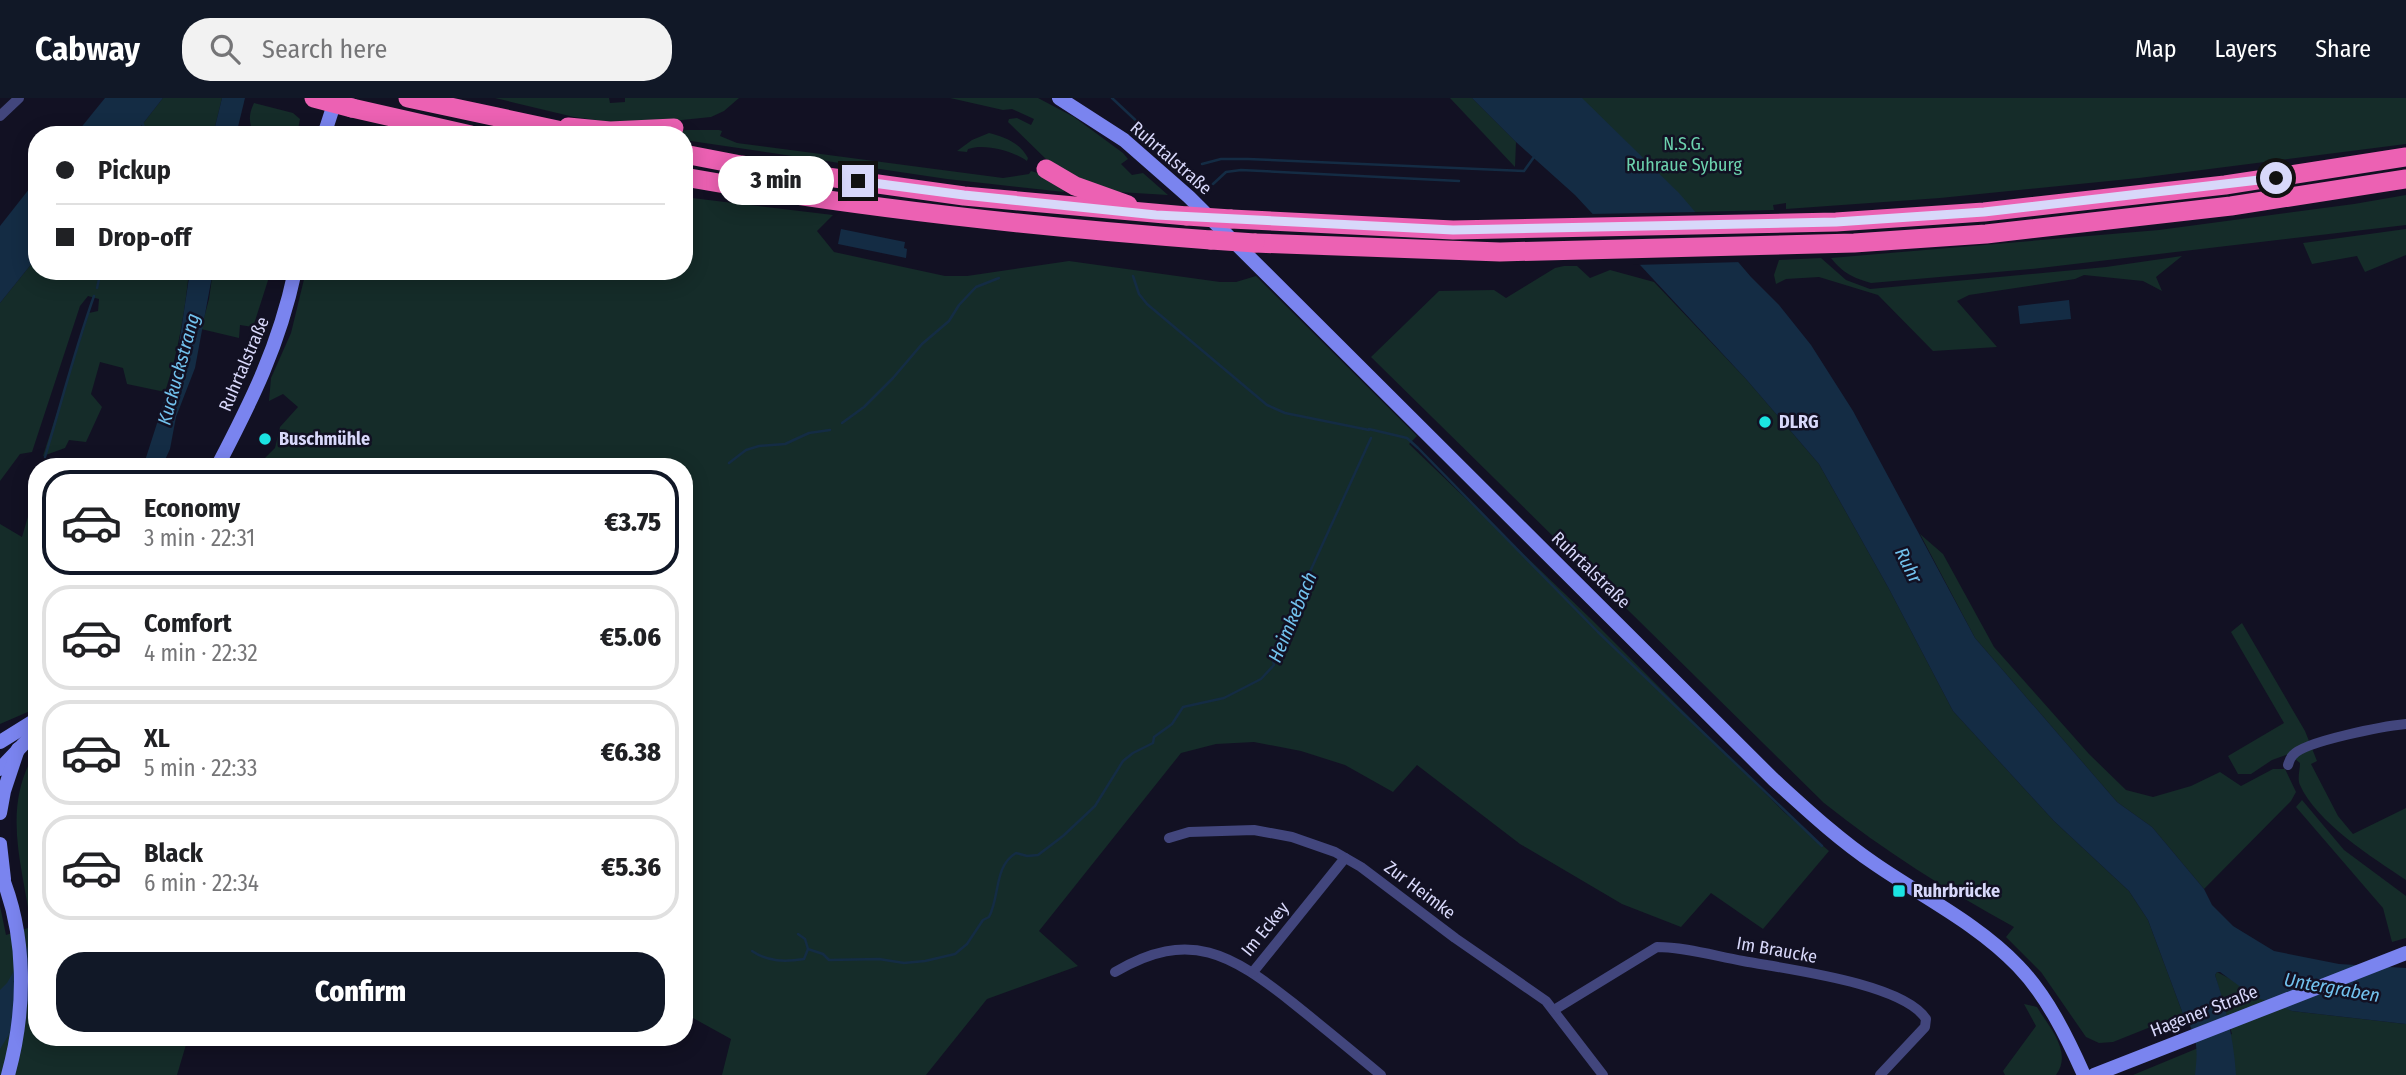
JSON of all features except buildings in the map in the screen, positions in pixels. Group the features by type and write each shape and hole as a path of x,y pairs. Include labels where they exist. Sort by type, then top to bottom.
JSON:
{"highway":[{"path":"314,98 435,126"},
{"path":"408,98 532,126"},
{"path":"521,124 546,126"},
{"path":"693,156 741,165 964,195 1156,215 1453,230 1836,222 1984,212 2212,187 2406,157"},
{"path":"1046,169 1075,186 1156,215"},
{"path":"693,179 966,219 1255,243 1500,252 1854,243 1986,234 2231,206 2406,179"}],"main road":[{"name":"Ruhrtalstraße","path":"1059,98 1124,140 1189,197 1809,812 1874,863 1977,931 2012,959 2045,1001 2084,1075"},
{"path":"330,126 344,103"},
{"name":"Ruhrtalstraße","path":"222,458 275,345 293,280"},
{"path":"0,742 28,724"},
{"path":"0,734 16,731"},
{"path":"0,769 28,739"},
{"path":"0,813 4,791 18,749"},
{"path":"0,844 2,878 19,949 21,981 17,1035 8,1075"},
{"name":"Hagener Straße","path":"2094,1075 2406,953"}],"street":[{"path":"0,116 19,98"},
{"path":"2288,765 2293,755 2303,748 2383,727 2406,724"},
{"name":"Zur Heimke","path":"1169,838 1189,832 1254,830 1303,840 1345,858 1361,867 1455,939 1536,993 1554,1010 1603,1075"},
{"name":"Im Eckey","path":"1115,972 1154,953 1174,950 1208,951 1253,972 1345,858"},
{"name":"Im Braucke","path":"1554,1010 1657,947 1846,980 1898,999 1921,1012 1927,1019 1925,1027 1880,1075"},
{"path":"1253,972 1381,1075"}],"green space":[{"path":"163,98 222,98 215,126 141,126"},
{"path":"495,98 609,98 610,103 625,102 625,98 739,98 724,111 711,117 633,125 574,117"},
{"path":"950,98 1038,98 1074,117 1123,153 1128,159 1121,164 1132,175 1143,173 1168,195 1102,191 1049,162 1008,122 1009,119 1017,118 1031,125 1034,119 1012,109 1003,110"},
{"path":"1450,98 1472,98 1516,142 1515,167"},
{"name":"N.S.G. Ruhraue Syburg","path":"1550,98 2406,98 2406,144 2139,178 1940,198 1786,209 1786,203 1773,205 1774,210 1695,212"},
{"path":"254,103 293,113 300,119 299,126 251,126"},
{"path":"693,130 719,130 722,131 720,136 737,143 1003,178 1029,174 1031,171 1044,175 1063,188 1064,192 947,179 693,141"},
{"path":"989,133 1016,145 1025,153 1027,161 1007,151 990,148 975,147 967,152 957,151 972,140"},
{"path":"2406,195 2406,225 2031,269 1871,283 1849,274 1831,258 2159,230"},
{"path":"693,198 833,215 817,231 834,252 945,276 967,276 1069,261 1220,282 1236,282 1256,276 1417,436 1409,444 1592,620 1784,812 1829,851 1763,929 1711,893 1681,927 1622,904 1520,844 1417,765 1393,792 1345,765 1301,751 1254,742 1216,744 1181,753 1039,931 1078,966 987,999 926,1075 722,1075 731,1039 693,1018 693,458 265,458 275,448 280,427 298,407 283,394 269,401 271,378 291,333 304,280 693,280"},
{"path":"2406,229 2406,255 2365,272 2357,256 2312,264 2303,243"},
{"path":"2182,256 2156,277 2162,291 2143,281 2084,275 2075,279 1969,295 1957,301 1997,347 1933,351 1878,295 1819,277 1786,279 1776,284 1774,275 1779,260 1821,258 1846,280 1870,289 2106,267"},
{"path":"1577,266 1590,278 1610,270 1654,282 1746,379 1819,464 1953,711 2054,821 2129,891 2148,920 2183,1014 2113,1042 2099,1043 2086,1037 2041,972 2006,937 2014,927 1916,869 1824,803 1371,357 1439,291 1494,290 1506,298 1555,268"},
{"path":"28,268 28,280 188,280 174,362 165,392 127,384 123,368 100,362 91,394 102,407 86,442 69,440 65,448 43,456 89,313 98,311 99,299 88,296 80,306 32,452 20,454 0,481 0,303"},
{"path":"212,280 268,280 253,327 240,325 239,338 201,329"},
{"path":"28,517 28,712 0,724 0,524 22,537"},
{"path":"1920,534 1943,554 1994,647 2089,754 2126,790 2153,797 2191,786 2220,772 2241,786 2273,769 2285,769 2296,792 2291,801 2204,889 2152,827 2117,802 1975,638"},
{"path":"2242,623 2305,731 2317,761 2311,764 2338,816 2353,834 2406,808 2406,880 2347,838 2319,812 2300,785 2300,763 2289,754 2272,760 2251,774 2238,774 2228,756 2284,723 2231,632"},
{"path":"28,767 28,908 17,837 19,793"},
{"path":"2302,800 2344,850 2406,896 2406,938 2392,942 2383,908 2296,807"},
{"path":"0,906 6,935 28,928 28,1046 186,1046 177,1075 0,1075"},
{"path":"2217,972 2292,1011 2406,1024 2406,1075 2133,1075 2232,1034 2215,975"},
{"path":"2024,1004 2037,1007 2053,1031 2062,1057 2056,1075 2005,1075 2003,1071 2036,1026"}],"water":[{"path":"105,98 163,98 141,126 82,126"},
{"path":"222,98 245,98 238,126 215,126"},
{"path":"1472,98 1582,98 1679,193 1811,345 1853,411 1975,638 2117,802 2152,827 2204,889 2212,905 2233,926 2274,951 2339,964 2406,968 2406,1024 2292,1011 2253,996 2217,972 2215,975 2229,1024 2236,1075 2195,1075 2194,1036 2183,1014 2148,920 2129,891 2054,821 1953,711 1819,464 1746,379 1575,195"},
{"path":"28,190 28,268 0,303 0,226"},
{"path":"841,229 905,242 906,258 838,244"},
{"name":"Kuckuckstrang","path":"189,280 211,280 195,368 176,417 170,449 166,458 146,458 176,364"},
{"path":"2069,300 2071,319 2020,324 2018,306"},
{"path":"28,947 28,1004 0,1049 0,990"}],"pier":[{"path":"1700,212 1742,262 1634,265 1588,214"}],"waterway":[{"path":"1112,98 1186,165"},
{"path":"142,122 144,126"},
{"path":"1202,164 1221,159 1248,159 1524,171 1534,157"},
{"path":"1213,184 1226,172 1241,170 1459,181"},
{"name":"Heimkebach","path":"1133,276 1139,294 1147,304 1267,405 1285,413 1369,430"},
{"path":"842,423 864,407 893,378 922,344 949,321 959,305 976,287 999,278"},
{"path":"97,288 99,280"},
{"path":"45,457 94,296"},
{"path":"1369,429 1407,438 1418,448 1598,632 1822,846"},
{"path":"729,463 746,450 785,444 809,433 830,430"},
{"name":"Heimkebach","path":"808,949 823,954 829,960 879,959 904,963 955,954 967,944 983,920 989,917 1001,873 1009,859 1016,853 1038,855 1063,836 1095,806 1123,761 1153,743 1154,737 1172,724 1183,707 1224,698 1261,679 1274,665 1272,655 1371,438"},
{"path":"752,951 777,960 804,959 808,949 805,939 798,934"}],"place":[{"name":"DLRG","path":"1765,422"},
{"name":"Buschmühle","path":"265,439"},
{"name":"Ruhrbrücke","path":"1899,891"}],"route":[{"path":"858,181 1040,204 1156,215 1453,230 1836,222 1984,212 2276,178"}],"water label":[{"name":"Ruhr","path":"1909,565"},
{"name":"Untergraben","path":"2332,987"}]}
